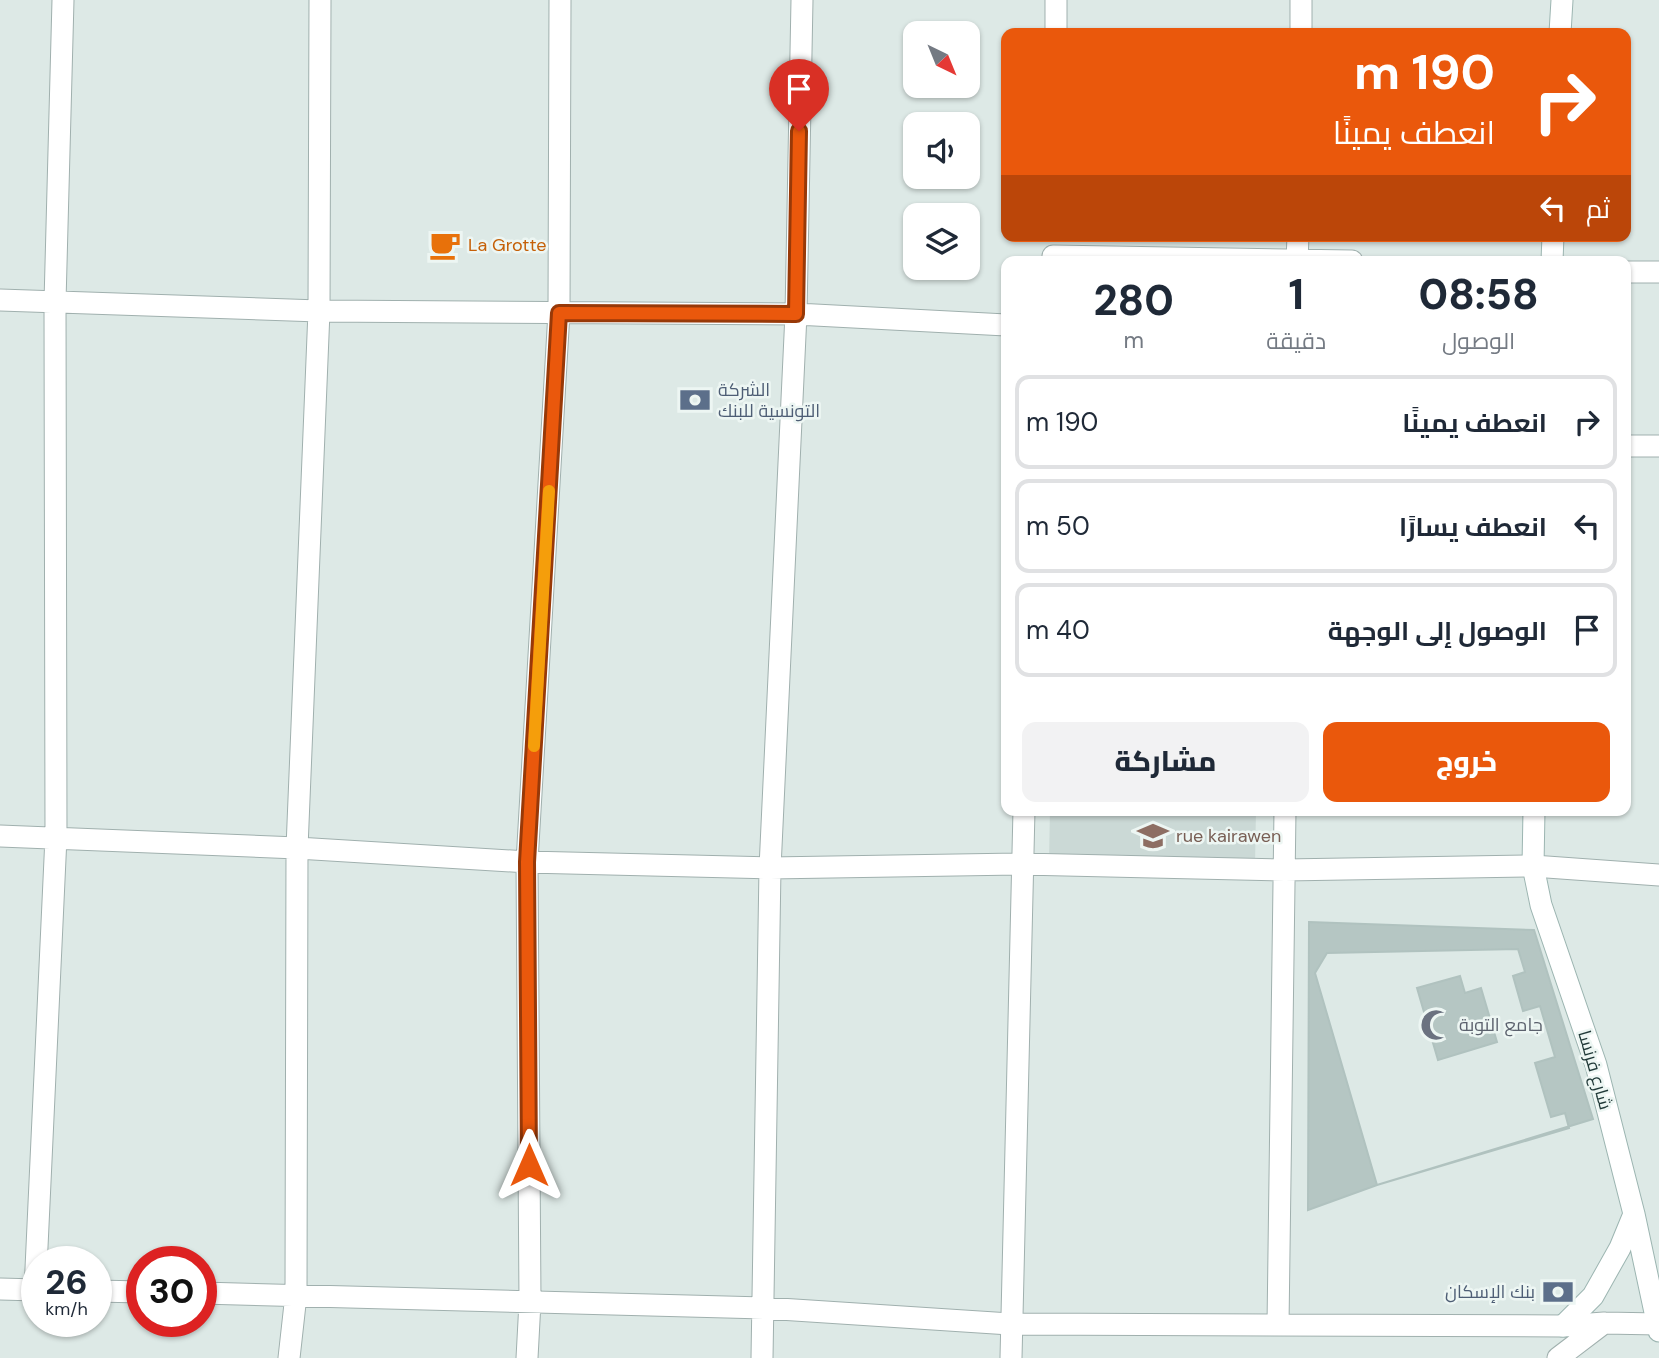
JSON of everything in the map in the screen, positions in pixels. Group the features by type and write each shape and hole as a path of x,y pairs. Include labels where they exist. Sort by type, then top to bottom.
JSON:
{"street":[{"path":"38,1246 55,837 55,302 63,0"},
{"path":"289,1358 296,1295 296,848 319,311 320,0"},
{"path":"527,1358 530,1302 527,862 559,313 560,0"},
{"path":"762,1358 770,868 796,314 802,0"},
{"path":"1056,0 1056,28"},
{"path":"1301,0 1301,28"},
{"path":"1560,28 1562,0"},
{"path":"1053,251 1206,256"},
{"path":"1631,272 1659,272"},
{"path":"0,300 319,311 796,314 1001,325"},
{"path":"1631,446 1659,446"},
{"path":"1011,1358 1024,816"},
{"path":"1278,1325 1285,816"},
{"name":"شارع فرنسا","path":"1534,816 1533,866 1541,905 1596,1065 1634,1214 1658,1326"},
{"path":"0,836 296,848 527,862 770,868 1022,864 1286,870 1533,866 1659,875"},
{"path":"1563,1326 1592,1296 1620,1248 1634,1214"},
{"path":"0,1289 21,1290"},
{"path":"217,1293 764,1308 1010,1324 1563,1326 1604,1323 1658,1326"},
{"path":"1558,1358 1604,1323"}],"shaded area":[{"name":"rue kairawen","path":"1050,816 1256,816 1255,865 1049,861"}],"building":[{"name":"جامع التوبة","path":"1309,922 1534,930 1593,1119 1377,1185 1308,1210"},
{"name":"جامع التوبة","path":"1518,949 1525,972 1513,976 1523,1011 1540,1006 1555,1057 1535,1063 1551,1117 1565,1113 1569,1128 1377,1185 1315,973 1327,953","holes":["1460,976 1465,993 1481,988 1497,1042 1438,1060 1417,988"]}],"slow traffic":[{"path":"534,746 549,491"}],"place":[{"name":"La Grotte","path":"445,245"},
{"name":"الشركة التونسية للبنك","path":"695,400"},
{"name":"rue kairawen","path":"1153,836"},
{"name":"جامع التوبة","path":"1436,1025"},
{"name":"بنك الإسكان","path":"1558,1292"}],"route":[{"path":"529,1165 527,862 559,313 796,314 799,131"}]}
